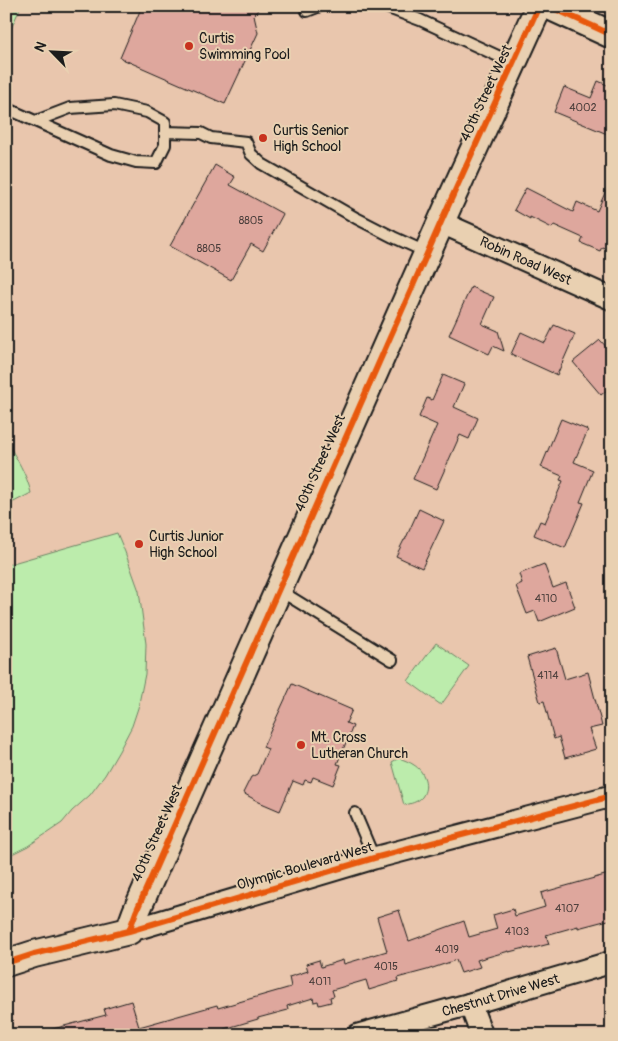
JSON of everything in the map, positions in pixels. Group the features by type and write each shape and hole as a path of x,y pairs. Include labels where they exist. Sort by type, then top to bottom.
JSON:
{"street":[{"name":"40th Street West","path":"129,931 440,222 539,6"},
{"path":"549,6 612,34"},
{"name":"Robin Road West","path":"440,222 612,299"},
{"name":"Olympic Boulevard West","path":"6,963 34,954 129,931 374,858 612,796"},
{"name":"Chestnut Drive West","path":"358,1035 612,962"},
{"path":"470,1004 482,1035"}],"lane":[{"path":"307,11 320,6"},
{"path":"383,6 420,20 513,63"},
{"path":"6,108 111,155 136,162 156,163 165,145 165,122 148,112 114,105 70,108 36,121"},
{"path":"166,132 201,133 211,138 246,142 252,154 262,164 356,218 427,252"},
{"path":"278,589 392,660"},
{"path":"355,813 374,858"}],"green space":[{"path":"6,6 21,6 6,40"},
{"path":"6,441 24,473 31,493 6,506"},
{"path":"117,533 139,591 146,644 145,674 132,726 105,775 90,795 62,823 28,846 6,857 6,565"},
{"path":"436,643 469,666 441,705 408,681"},
{"path":"399,758 418,768 426,784 420,799 404,805 392,762"}],"building":[{"name":"Curtis Swimming Pool","path":"142,6 260,6 254,16 258,33 225,104 120,58"},
{"path":"598,81 612,87 612,136 554,112 564,87 591,98"},
{"path":"215,165 235,177 230,185 283,214 263,251 251,244 231,280 170,246"},
{"path":"612,177 612,251 602,247 600,251 581,243 583,238 554,225 552,228 514,210 526,188 573,212 577,202 597,211"},
{"path":"471,287 494,297 482,324 498,331 504,351 493,346 489,354 449,335"},
{"path":"554,325 575,334 557,375 511,354 521,332 545,343"},
{"path":"600,340 612,353 612,386 601,395 573,362"},
{"path":"443,375 464,384 454,407 478,418 469,439 460,435 436,489 413,479 437,425 419,417 427,398 432,400"},
{"path":"561,419 588,430 574,462 593,470 580,502 584,503 565,548 534,535 540,521 545,523 563,481 560,480 562,476 541,467"},
{"path":"419,509 444,521 422,568 396,556"},
{"path":"544,564 553,588 566,583 575,607 539,622 535,611 527,614 516,586 522,583 519,574"},
{"path":"556,648 565,679 588,672 602,726 589,729 596,749 565,758 559,737 554,739 544,701 540,702 527,657"},
{"name":"Mt. Cross Lutheran Church","path":"292,684 352,710 346,723 353,726 337,764 341,765 333,785 313,777 311,782 305,780 303,785 293,781 280,811 243,793 251,777 257,774 268,749 263,747"},
{"path":"612,873 612,919 546,935 549,944 530,949 509,951 477,960 480,967 461,973 456,960 397,978 398,981 369,990 366,980 332,990 334,996 330,997 331,1002 319,1005 318,1001 314,1002 313,998 287,1006 288,1010 209,1035 49,1035 49,1030 106,1015 104,1009 131,1001 139,1027 217,1005 218,1008 291,987 289,977 308,971 306,964 319,960 321,967 343,960 344,964 387,951 377,917 399,910 409,941 464,921 469,937 497,929 493,915 513,909 515,916 545,907 541,893"}],"cycle path":[{"path":"129,931 449,204 539,6"},
{"path":"549,6 612,35"},
{"path":"6,963 34,954 129,931 374,858 612,796"}],"place":[{"name":"Curtis Swimming Pool","path":"189,46"},
{"name":"Curtis Senior High School","path":"263,138"},
{"name":"Curtis Junior High School","path":"139,544"},
{"name":"Mt. Cross Lutheran Church","path":"301,745"}]}
